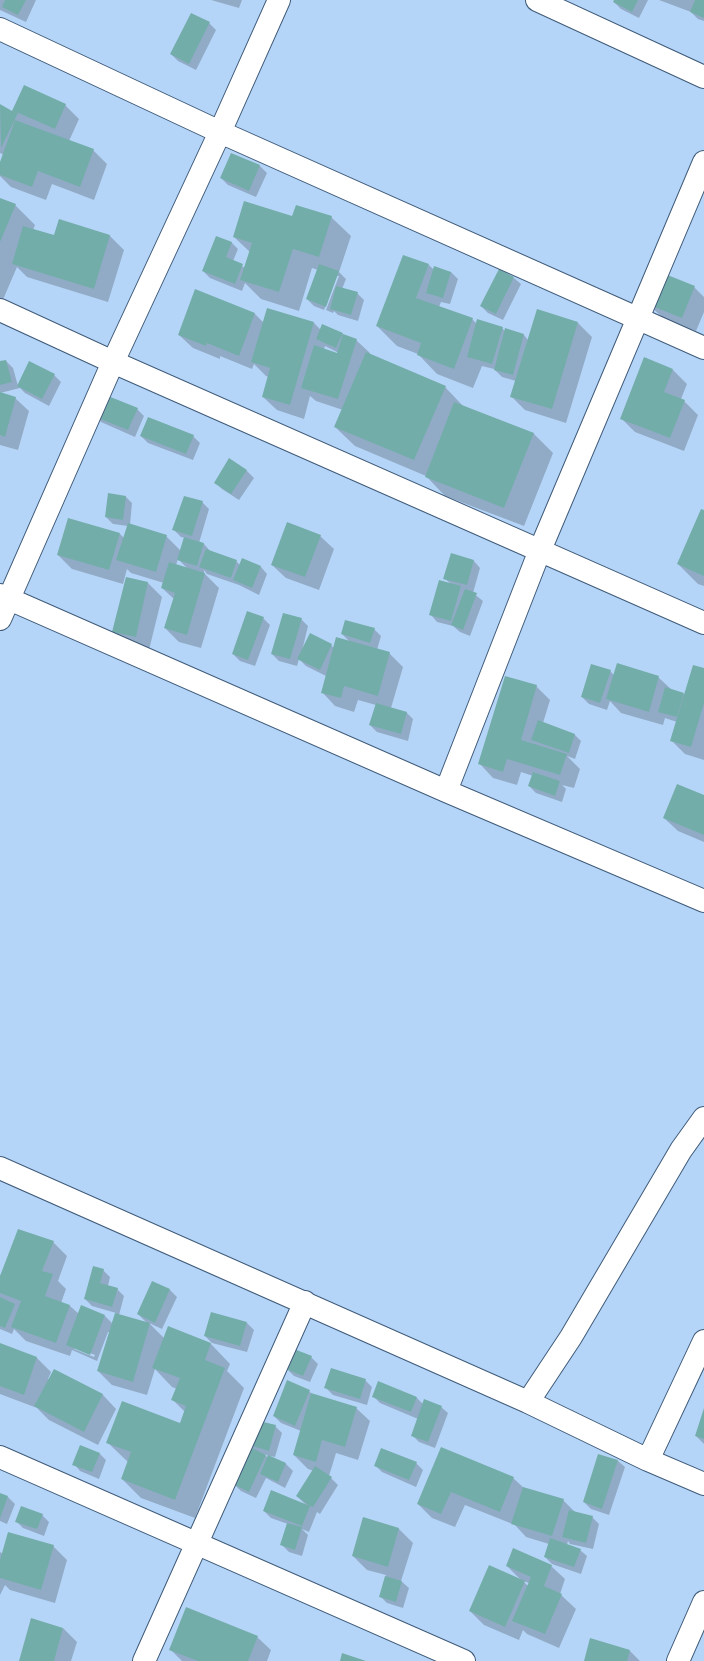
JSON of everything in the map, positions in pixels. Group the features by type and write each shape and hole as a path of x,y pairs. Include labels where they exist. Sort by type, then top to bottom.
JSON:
{"street":[{"path":"0,619 4,597 220,132 279,0"},
{"path":"537,0 704,77"},
{"path":"0,29 220,132 704,348"},
{"path":"446,792 540,550 704,162"},
{"path":"0,310 113,362 704,623"},
{"path":"4,597 446,792 704,901"},
{"path":"528,1402 571,1337 681,1150 704,1118"},
{"path":"0,1168 528,1402 648,1460 704,1484"},
{"path":"144,1661 198,1544 305,1302"},
{"path":"648,1460 704,1341"},
{"path":"0,1457 464,1661"},
{"path":"678,1661 704,1602"}],"building":[{"path":"5,0 26,0 18,15 2,7"},
{"path":"614,0 638,0 632,12 613,2"},
{"path":"695,0 704,0 704,18 690,12"},
{"path":"191,13 210,22 189,64 170,54"},
{"path":"24,85 66,104 55,129 14,111 18,113 1,148 0,104 12,111"},
{"path":"15,120 94,149 80,187 38,171 32,187 0,175 0,162"},
{"path":"231,153 260,165 249,191 220,178"},
{"path":"0,198 16,204 0,242"},
{"path":"244,201 292,216 296,205 332,216 319,257 293,249 279,292 240,280 252,243 233,237"},
{"path":"59,219 110,235 94,289 12,264 23,226 54,235"},
{"path":"216,236 232,242 226,257 243,264 235,284 202,271"},
{"path":"403,255 429,264 416,298 473,318 454,369 417,355 421,343 376,326"},
{"path":"319,264 339,271 326,307 306,299"},
{"path":"434,266 451,272 443,298 426,293"},
{"path":"499,269 514,277 496,314 480,306"},
{"path":"660,272 695,286 682,318 647,304"},
{"path":"336,286 358,292 351,315 330,309"},
{"path":"195,289 255,313 239,356 207,343 206,346 178,335"},
{"path":"267,308 314,322 290,405 262,397 270,368 251,362"},
{"path":"537,309 578,322 552,409 510,397"},
{"path":"477,319 503,327 492,364 467,357"},
{"path":"322,324 343,333 336,348 316,339"},
{"path":"505,328 524,334 513,375 494,370"},
{"path":"343,334 357,339 338,399 301,388 314,345 337,353"},
{"path":"366,352 446,386 414,460 334,427"},
{"path":"644,357 673,369 664,392 685,400 670,438 620,419"},
{"path":"6,360 12,382 0,385 0,361"},
{"path":"29,361 55,374 42,399 17,386"},
{"path":"0,392 16,397 5,437 0,435"},
{"path":"103,394 138,408 128,430 93,416"},
{"path":"454,402 534,433 504,508 425,477"},
{"path":"148,417 194,435 186,454 140,436"},
{"path":"229,458 247,470 231,494 214,483"},
{"path":"108,493 126,496 123,520 105,517"},
{"path":"184,496 203,501 192,536 172,530"},
{"path":"701,509 704,510 704,576 677,564"},
{"path":"68,518 120,533 109,570 57,555"},
{"path":"287,522 321,535 305,577 271,565"},
{"path":"128,523 167,535 156,572 116,560"},
{"path":"184,537 204,543 197,566 177,560"},
{"path":"206,549 237,560 231,578 199,567"},
{"path":"451,553 474,560 467,585 443,579"},
{"path":"242,558 261,566 252,588 233,580"},
{"path":"169,562 205,573 187,635 164,628 175,593 161,588"},
{"path":"126,577 148,582 136,637 112,632"},
{"path":"439,580 461,586 451,621 429,615"},
{"path":"465,589 477,593 463,630 451,625"},
{"path":"247,611 264,617 248,660 232,654"},
{"path":"283,613 302,618 290,659 271,654"},
{"path":"345,620 375,628 370,643 341,634"},
{"path":"310,633 332,644 320,670 297,659"},
{"path":"336,637 390,652 378,696 344,686 341,698 321,693"},
{"path":"617,663 659,676 649,712 606,699"},
{"path":"591,664 611,670 600,703 581,697"},
{"path":"693,665 704,668 704,703 691,747 670,741"},
{"path":"505,676 537,685 521,740 567,754 560,775 507,759 503,772 478,764"},
{"path":"665,687 684,693 677,717 658,712"},
{"path":"376,703 407,712 401,734 369,725"},
{"path":"538,720 575,734 569,753 531,740"},
{"path":"533,772 560,781 555,796 528,786"},
{"path":"677,784 704,795 704,835 663,818"},
{"path":"18,1229 54,1241 42,1271 53,1274 45,1296 70,1305 56,1343 11,1327 21,1301 0,1293 0,1276"},
{"path":"93,1266 104,1269 100,1283 118,1288 112,1307 84,1299"},
{"path":"152,1281 170,1289 155,1323 137,1314"},
{"path":"0,1297 15,1304 5,1328 0,1326"},
{"path":"81,1305 105,1315 90,1355 66,1345"},
{"path":"211,1312 247,1322 240,1346 204,1336"},
{"path":"115,1313 150,1323 133,1382 97,1371"},
{"path":"168,1326 211,1343 205,1360 225,1368 175,1500 121,1479 131,1452 106,1443 122,1401 180,1423 186,1406 171,1400 180,1378 152,1368"},
{"path":"0,1343 37,1357 24,1395 0,1386"},
{"path":"294,1349 312,1356 303,1376 286,1369"},
{"path":"331,1368 366,1379 360,1399 324,1388"},
{"path":"54,1369 103,1394 84,1432 34,1406"},
{"path":"287,1380 310,1390 295,1426 273,1416"},
{"path":"378,1381 417,1397 411,1412 372,1397"},
{"path":"311,1393 357,1407 345,1447 322,1440 316,1462 293,1455"},
{"path":"424,1399 442,1406 428,1442 411,1436"},
{"path":"704,1408 704,1439 695,1436"},
{"path":"255,1420 276,1425 269,1451 249,1445"},
{"path":"80,1445 100,1453 92,1472 72,1465"},
{"path":"250,1447 266,1455 249,1492 233,1484"},
{"path":"441,1447 514,1477 500,1512 451,1492 441,1514 417,1504"},
{"path":"381,1448 417,1462 409,1480 374,1466"},
{"path":"598,1454 618,1460 602,1509 583,1502"},
{"path":"268,1455 286,1463 278,1482 260,1474"},
{"path":"315,1466 332,1477 313,1507 296,1496"},
{"path":"523,1487 564,1499 552,1536 511,1524"},
{"path":"271,1490 310,1506 302,1526 263,1511"},
{"path":"0,1493 8,1496 0,1518"},
{"path":"21,1506 43,1514 37,1529 15,1522"},
{"path":"569,1510 593,1516 586,1543 562,1537"},
{"path":"363,1517 399,1528 388,1567 352,1556"},
{"path":"287,1523 302,1527 295,1550 280,1545"},
{"path":"8,1532 54,1545 41,1590 0,1578 0,1560"},
{"path":"550,1538 581,1549 574,1567 544,1557"},
{"path":"513,1548 552,1565 544,1586 562,1594 545,1634 512,1621 531,1577 506,1566"},
{"path":"489,1565 525,1581 505,1627 469,1611"},
{"path":"385,1576 402,1581 396,1602 379,1597"},
{"path":"186,1607 258,1636 248,1661 198,1661 169,1650"},
{"path":"31,1618 63,1628 54,1661 19,1661"},
{"path":"590,1638 630,1650 627,1661 584,1661"},
{"path":"342,1653 366,1661 340,1661"}]}
